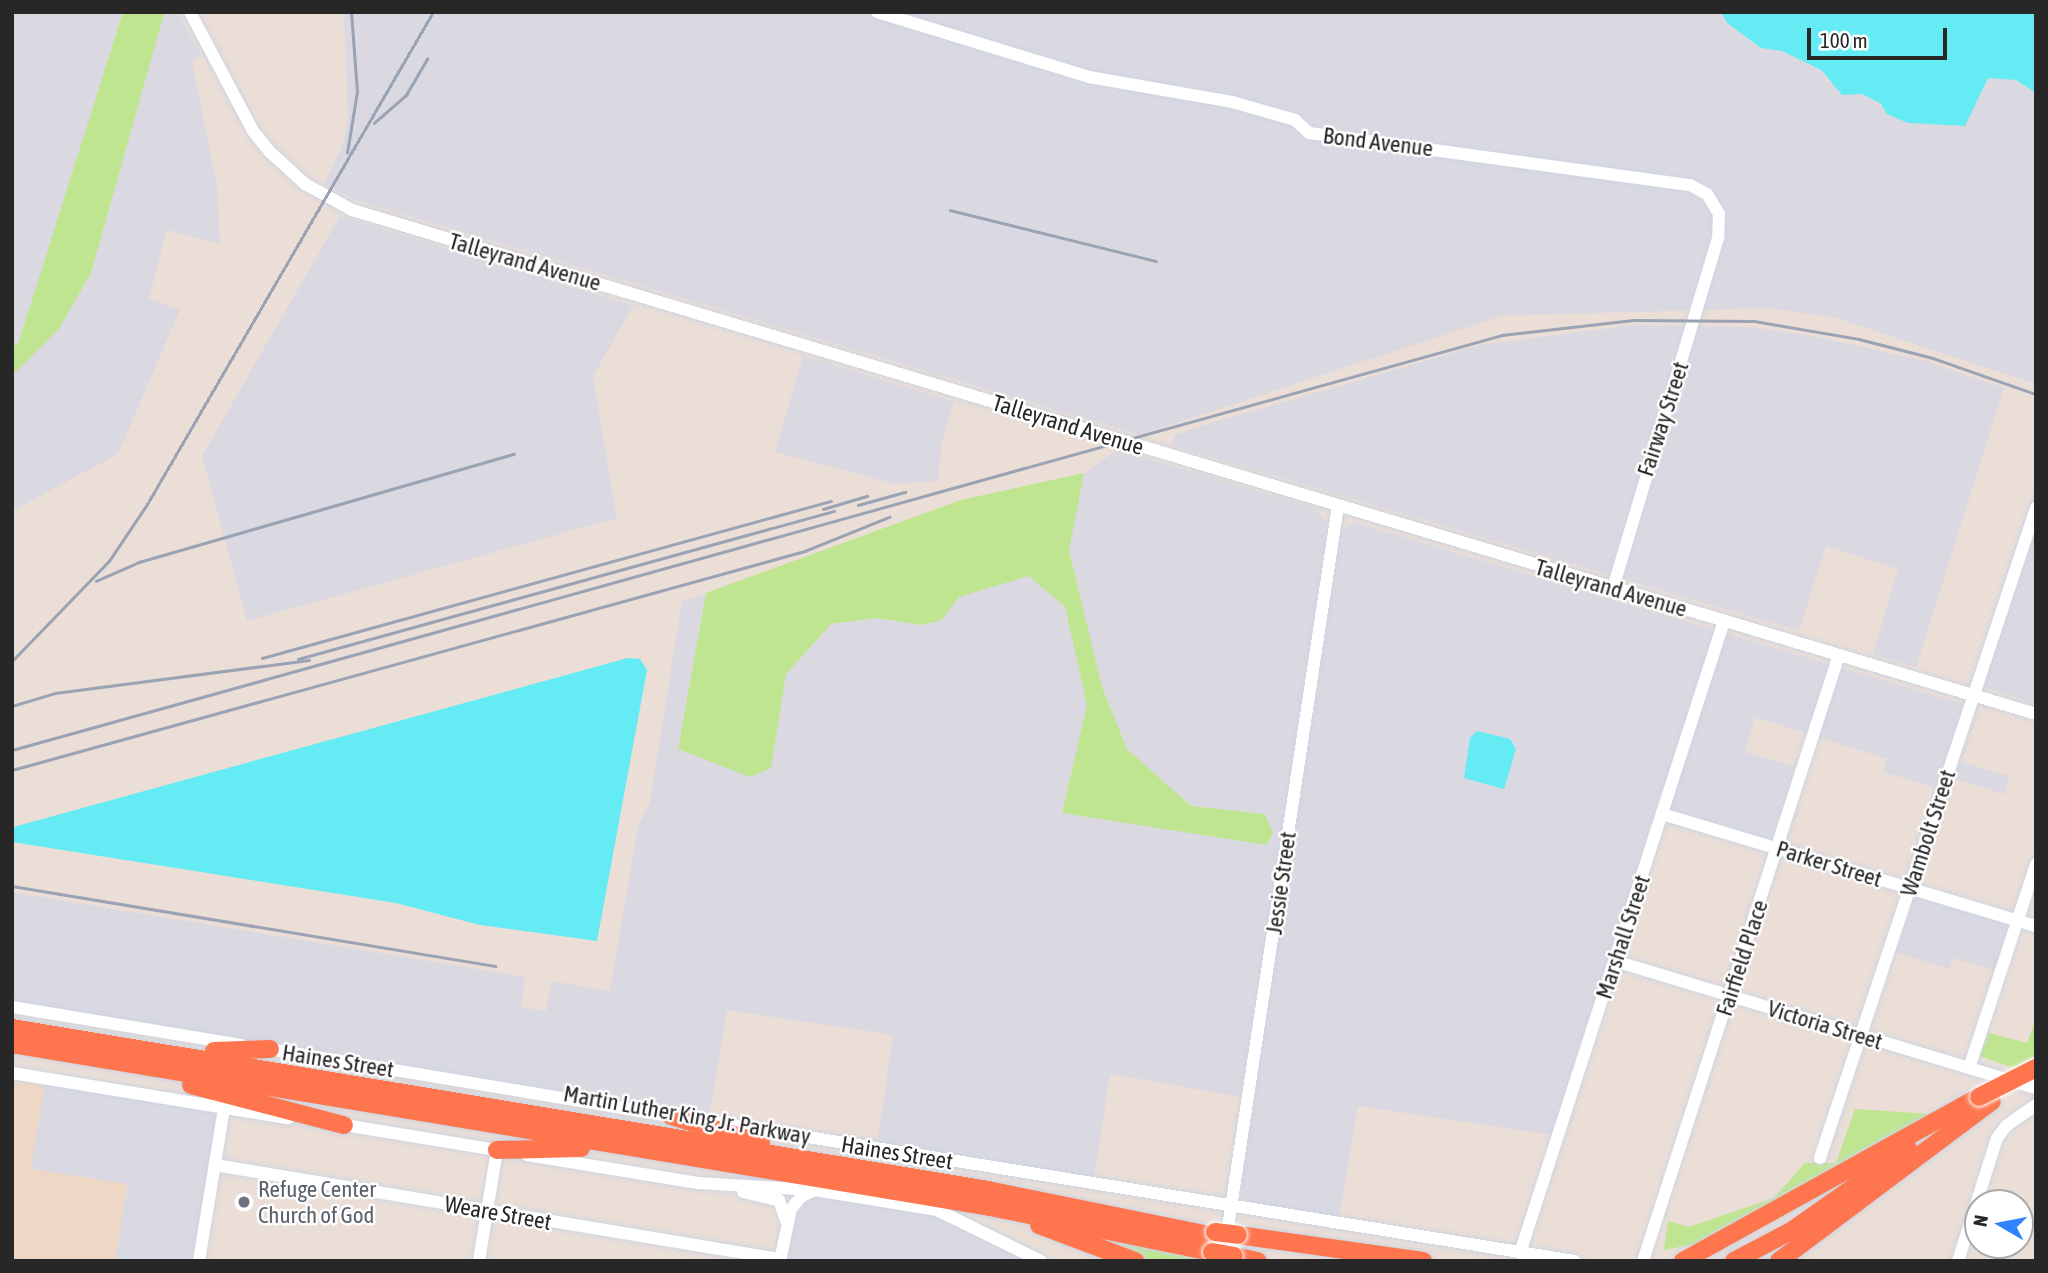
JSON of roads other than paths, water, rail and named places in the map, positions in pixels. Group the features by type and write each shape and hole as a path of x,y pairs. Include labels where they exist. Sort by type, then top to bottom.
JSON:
{"highway":[{"name":"Martin Luther King Jr. Parkway","path":"12,1028 828,1164 1143,1221 1225,1244 1257,1261"},
{"name":"Martin Luther King Jr. Parkway","path":"12,1046 990,1207 1351,1261"},
{"path":"129,1046 270,1049"},
{"path":"96,1059 344,1125"},
{"path":"1734,1261 1802,1224 1985,1099 2036,1068"},
{"path":"1683,1261 1985,1099 2036,1078"},
{"path":"1779,1261 1985,1099"},
{"path":"671,1116 828,1164"},
{"path":"497,1150 660,1152"},
{"path":"990,1207 1135,1261"},
{"path":"1225,1244 1423,1261"}],"street":[{"name":"Talleyrand Avenue","path":"190,12 253,131 270,152 305,184 352,210 2036,714"},
{"name":"Bond Avenue","path":"877,12 1089,77 1232,102 1295,120 1309,134 1690,185 1707,194 1719,214 1714,250"},
{"name":"Fairway Street","path":"1613,589 1650,455 1714,250"},
{"name":"Jessie Street","path":"1225,1244 1338,506"},
{"name":"Wambolt Street","path":"1820,1158 2036,508"},
{"name":"Marshall Street","path":"1520,1253 1724,621"},
{"name":"Fairfield Place","path":"1643,1261 1839,655"},
{"name":"Parker Street","path":"1662,814 2036,926"},
{"path":"1969,1068 2036,864"},
{"name":"Victoria Street","path":"1615,961 2036,1088"},
{"name":"Haines Street","path":"12,1007 1575,1261"},
{"path":"12,1073 698,1183 774,1198 783,1205 786,1220"},
{"path":"1958,1261 1997,1138 2006,1126 2036,1105"},
{"path":"204,1260 224,1108"},
{"path":"479,1261 497,1150"},
{"name":"Weare Street","path":"215,1165 780,1260"},
{"path":"698,1183 815,1190 950,1214 1041,1261"},
{"path":"780,1260 786,1220 796,1201 815,1190"}],"water":[{"path":"1721,12 2036,12 2036,93 2016,80 1988,78 1965,126 1908,123 1887,114 1881,104 1862,94 1842,95 1821,70 1782,51 1761,48 1727,23"},
{"path":"628,658 640,659 647,670 597,941 480,925 396,903 12,842 12,829 17,826"},
{"path":"1477,731 1510,739 1516,749 1504,789 1464,778 1470,738"}],"railway":[{"path":"347,153 357,92 351,12"},
{"path":"12,661 109,561 146,506 433,12"},
{"path":"374,123 406,95 427,59"},
{"path":"950,210 1156,261"},
{"path":"12,750 1502,335 1633,320 1754,321 1859,339 1933,358 2036,394"},
{"path":"96,581 139,562 514,454"},
{"path":"858,505 905,492"},
{"path":"823,509 867,496"},
{"path":"262,658 831,501"},
{"path":"298,659 834,511"},
{"path":"12,770 805,551 889,517"},
{"path":"12,706 55,693 309,660"},
{"path":"12,886 495,966"}],"place":[{"name":"Refuge Center Church of God","path":"244,1202"}]}
